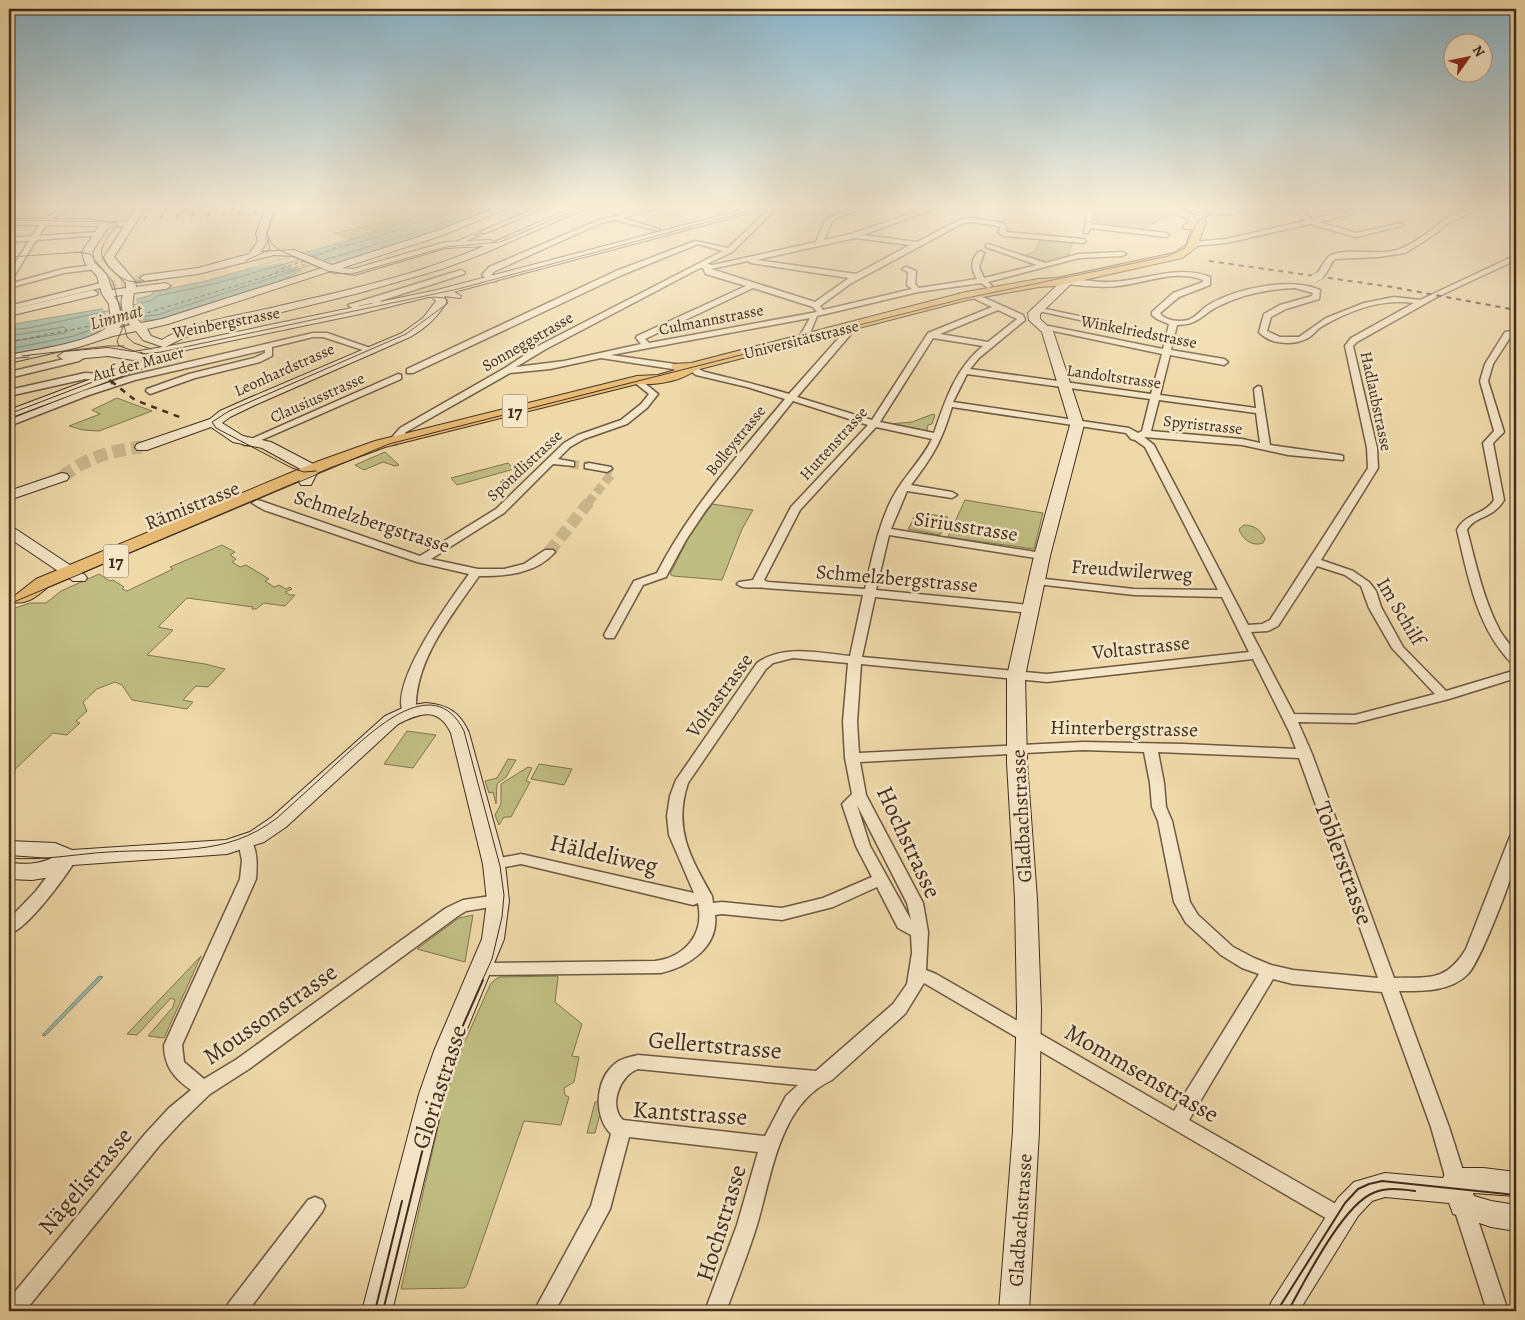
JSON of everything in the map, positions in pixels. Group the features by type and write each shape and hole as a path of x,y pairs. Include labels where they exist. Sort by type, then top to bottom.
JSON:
{"main road":[{"name":"Universitätstrasse","path":"1063,280 1114,267"},
{"name":"Universitätstrasse","path":"314,475 365,448 637,380 659,378 686,371 685,367 911,312 926,311 971,300 976,296 996,291 1063,280 1126,267"},
{"name":"Rämistrasse","path":"75,575 257,503 314,475"},
{"name":"Rämistrasse","path":"15,600 51,591 75,575 314,475"}],"street":[{"path":"9,278 16,267"},
{"path":"9,286 63,270 94,267 102,275 106,289 114,304 117,322 113,330"},
{"path":"115,267 131,283 128,296 135,325 142,330 147,338 164,347"},
{"path":"121,271 136,273 167,272 226,267"},
{"path":"145,282 230,267"},
{"path":"11,310 80,298 106,289 128,296 192,281 231,267"},
{"path":"307,267 332,277 355,276 387,267"},
{"path":"9,358 38,358 64,352 113,330 135,325 164,322 326,267"},
{"path":"330,267 345,272 363,271 377,267"},
{"path":"9,414 148,362 172,339 244,318 375,286 436,267"},
{"path":"432,281 425,274 441,268 439,267"},
{"path":"493,279 486,275 495,267"},
{"name":"Weinbergstrasse","path":"164,347 360,311 378,303 392,306 453,292 539,267"},
{"path":"410,372 636,267"},
{"name":"Sonneggstrasse","path":"393,442 403,430 508,370 516,363 556,340 702,267"},
{"path":"703,267 709,272 754,285 816,311"},
{"path":"793,267 858,276"},
{"path":"810,337 805,334 816,311 858,276 875,267"},
{"path":"976,267 976,272 982,281 996,291"},
{"name":"Culmannstrasse","path":"508,370 526,369 602,356 816,311 835,310 918,290 982,281 1039,267"},
{"path":"1295,285 1319,276 1327,267"},
{"name":"Hadlaubstrasse","path":"1244,629 1264,628 1274,623 1370,473 1374,461 1349,352 1354,340 1420,302 1496,267"},
{"path":"906,269 912,271 912,285 918,290"},
{"path":"378,303 432,281 461,272"},
{"path":"948,404 1076,428 1048,330 1035,320 1034,312 1039,310 1063,280 1114,285 1183,273 1207,279 1207,283 1171,298 1156,312 1156,315 1160,318 1174,322 1196,320 1212,306 1233,298 1282,286 1295,285 1310,288 1318,294 1316,296 1273,311 1267,316 1262,330 1266,335 1283,340 1300,339 1316,327 1361,307 1402,299 1420,302"},
{"path":"647,346 640,338 754,285"},
{"path":"11,310 92,291"},
{"path":"436,313 442,301 453,292"},
{"name":"Leonhardstrasse","path":"142,447 198,426 215,422 225,414 412,332 436,313 454,305 457,302 453,292"},
{"path":"976,296 998,306"},
{"path":"9,298 11,310"},
{"path":"216,305 244,318"},
{"path":"931,335 998,306"},
{"name":"Hochstrasse","path":"716,1311 744,1234 770,1145 792,1102 817,1079 826,1075 899,1009 912,992 917,974 920,932 915,903 859,795 852,758 850,722 855,659 884,531 904,487 929,455 938,437 948,404 964,371 976,356 1020,322 1020,317 998,306"},
{"path":"1039,310 1107,324"},
{"path":"1142,435 1174,322"},
{"name":"Bolleystrasse","path":"610,635 638,583 662,575 683,534 706,502 848,332 846,328"},
{"name":"Winkelriedstrasse","path":"1048,330 1224,362"},
{"path":"1515,330 1508,334 1488,364 1484,381 1499,432 1488,442 1499,500 1494,509 1466,522 1462,530 1484,613 1498,638 1516,661"},
{"name":"Auf der Mauer","path":"9,423 86,393 138,377 320,335 372,350"},
{"path":"931,335 989,346"},
{"name":"Huttenstrasse","path":"760,583 758,580 795,509 874,424 931,335"},
{"path":"150,390 192,376 257,360 269,354 270,349 267,346"},
{"path":"64,352 84,355 108,352 139,356 164,347"},
{"path":"9,375 76,359 84,355"},
{"path":"121,371 129,362 126,355"},
{"path":"602,356 685,367 874,424 938,437"},
{"name":"Landoltstrasse","path":"964,371 1261,411"},
{"path":"21,372 35,387"},
{"path":"9,392 85,376 103,378"},
{"name":"Clausiusstrasse","path":"247,443 398,377"},
{"name":"Spöndlistrasse","path":"424,558 506,506 553,462 567,445 628,419 653,397 653,393 637,380"},
{"path":"1258,389 1265,447"},
{"path":"215,422 216,426 222,430 247,443 259,443 266,446 314,475"},
{"name":"Spyristrasse","path":"1076,428 1130,438 1142,435 1242,442 1288,452 1340,458"},
{"name":"Gladbachstrasse","path":"1014,1311 1026,1131 1029,967 1017,749 1016,676 1042,556 1076,428"},
{"name":"Toblerstrasse","path":"1142,435 1244,629 1305,754 1440,1126 1459,1192 1498,1311"},
{"path":"553,462 570,464"},
{"path":"589,466 607,469"},
{"path":"9,496 62,477"},
{"path":"904,487 952,495"},
{"name":"Schmelzbergstrasse","path":"257,503 424,558 476,572 500,573 524,568 538,562 549,552"},
{"path":"9,531 75,575"},
{"name":"Siriusstrasse","path":"884,531 1042,556"},
{"name":"Im Schilf","path":"1314,562 1349,573 1365,584 1370,591 1375,608 1398,648 1444,696"},
{"path":"409,712 408,691 424,654 440,625 476,572"},
{"name":"Freudwilerweg","path":"1036,581 1134,592 1225,594"},
{"name":"Schmelzbergstrasse","path":"743,584 760,583 1030,609"},
{"name":"Voltastrasse","path":"706,903 678,842 674,828 675,798 681,783 761,666 769,660 793,654 1047,678 1257,655"},
{"path":"1289,718 1355,719 1416,704 1516,674"},
{"path":"9,871 32,872 45,870 69,858 215,848 245,842 269,830 382,727 409,712 430,709 448,714 457,723 463,744 458,757 458,772 477,846 485,859 494,864"},
{"name":"Hinterbergstrasse","path":"852,758 1083,746 1305,754"},
{"path":"1150,748 1157,785 1159,812 1165,821 1182,902 1192,920 1228,952 1269,972 1293,977 1388,985 1433,984 1450,978 1464,969 1474,951 1516,839"},
{"path":"859,795 849,804 863,846 904,924 920,932"},
{"name":"Moussonstrasse","path":"245,842 250,860 250,874 173,1045 172,1059 181,1072 204,1089 243,1064 452,912 462,906 498,901"},
{"path":"9,848 55,850 69,858"},
{"path":"9,928 24,915 43,893 69,858"},
{"name":"Häldeliweg","path":"494,864 521,859 692,899 722,908 782,914 827,903 880,880"},
{"name":"Gloriastrasse","path":"377,1311 432,1094 446,1052 493,939 498,901 494,864"},
{"path":"482,969 611,968 668,965 683,959 700,943 708,926 706,903"},
{"path":"1177,1123 1269,972"},
{"name":"Mommsenstrasse","path":"917,974 930,979 1341,1218"},
{"name":"Gellertstrasse","path":"622,1129 612,1123 608,1114 610,1093 614,1077 620,1069 638,1062 817,1079"},
{"name":"Nägelistrasse","path":"12,1311 152,1140 176,1114 204,1089"},
{"name":"Kantstrasse","path":"544,1311 600,1209 622,1129 770,1145"},
{"path":"1459,1192 1483,1180 1516,1184"},
{"path":"1282,1311 1341,1218 1360,1194 1379,1186 1401,1186 1459,1192 1490,1214 1516,1218"},
{"path":"235,1311 315,1206"}],"shaded area":[{"path":"117,398 152,411 99,431 83,430 69,426 100,414 92,410"},
{"path":"933,414 935,415 932,424 928,425 927,430 929,432 891,426 890,424 912,422"},
{"path":"385,452 399,465 395,466 383,462 364,470 355,465"},
{"path":"508,463 514,469 457,485 451,478"},
{"path":"965,500 1043,513 1034,549 948,537"},
{"path":"712,504 753,510 742,529 722,580 673,576 670,574 689,537"},
{"path":"916,512 948,517 945,525 913,519"},
{"path":"912,522 944,527 940,535 908,529"},
{"path":"1244,525 1254,527 1259,531 1265,539 1263,543 1255,544 1245,539 1239,529"},
{"path":"222,545 235,552 230,555 236,559 232,562 240,567 246,565 269,579 265,581 274,587 279,585 286,589 290,587 292,589 285,592 295,595 285,606 264,603 256,609 252,609 253,607 187,598 158,627 173,630 147,655 225,669 208,687 196,686 183,700 193,702 187,709 132,700 122,685 115,682 97,689 83,702 87,711 76,721 80,723 67,735 53,733 9,775 9,610 30,603 46,603 61,591 99,574 110,581 113,580 124,587 122,589 127,591 173,569 170,567"},
{"path":"407,731 436,735 413,768 384,764"},
{"path":"508,759 516,760 506,777 497,784 496,804 493,792 489,793 485,781 497,778"},
{"path":"539,764 572,769 564,785 531,779"},
{"path":"528,767 532,768 526,781 530,782 511,817 504,817 499,825 495,815 501,804 501,784"},
{"path":"473,915 465,962 417,949 459,918"},
{"path":"201,956 164,1038 148,1036 173,1007 175,1000 171,998 137,1035 127,1034"},
{"path":"557,976 555,1002 582,1024 572,1056 579,1057 574,1082 564,1088 565,1095 569,1097 561,1125 524,1121 467,1285 464,1288 401,1289 443,1105 461,1050 491,983 499,977"},
{"path":"595,1102 603,1102 595,1133 587,1133"}],"water":[{"name":"Limmat","path":"256,267 325,267 158,320 143,320 98,331 84,339 71,343 9,354 9,325 101,309 151,295 153,292 206,281"},
{"path":"99,976 103,977 45,1036 42,1035"}],"pier":[{"path":"291,267 322,267 288,278 303,271"},
{"path":"136,299 140,316 143,320 105,329 109,324 106,313 101,307"}],"ferry route":[{"path":"271,275 286,267"},
{"path":"271,275 298,267"},
{"path":"134,317 271,275"},
{"path":"9,342 111,322"}],"tunnel":[{"path":"92,290 145,278"},
{"path":"62,477 80,465 100,456 120,450 142,447"},
{"path":"570,464 589,466"},
{"path":"588,503 613,472 607,469"},
{"path":"549,552 589,502"}],"tram line":[{"path":"100,267 113,282 124,325"},
{"path":"109,267 129,281 141,281"},
{"path":"317,267 332,273 352,274 378,267"},
{"path":"145,354 161,352 458,289 542,267"},
{"path":"9,604 389,444 962,299 1117,267"},
{"path":"133,283 158,280"},
{"path":"316,471 304,472 292,468 216,428 212,422 229,411 406,334 448,303 445,298 433,297"},
{"path":"119,346 117,341 124,325"},
{"path":"124,325 127,337 134,343 151,349"},
{"path":"22,356 119,346"},
{"path":"119,346 124,346"},
{"path":"119,346 145,354"},
{"path":"140,352 145,354"},
{"path":"9,414 137,365 146,357 145,354"},
{"path":"9,359 29,357"},
{"path":"9,858 34,859 108,852 175,850 217,845 237,840 257,831 277,818 382,724 400,713 418,706 435,706 451,713 464,731 500,866 504,895 502,917 492,959 482,981"},
{"path":"383,1311 435,1099 457,1039 483,980"},
{"path":"1277,1311 1345,1203 1358,1189 1382,1181 1516,1195"},
{"path":"1288,1311 1325,1246 1337,1228 1361,1201 1373,1193 1388,1189 1415,1191"},
{"path":"375,1311 402,1201"}],"railway":[{"path":"1248,267 1392,287 1516,310"},
{"path":"103,369 114,386"},
{"path":"111,381 135,400 182,418"}]}
